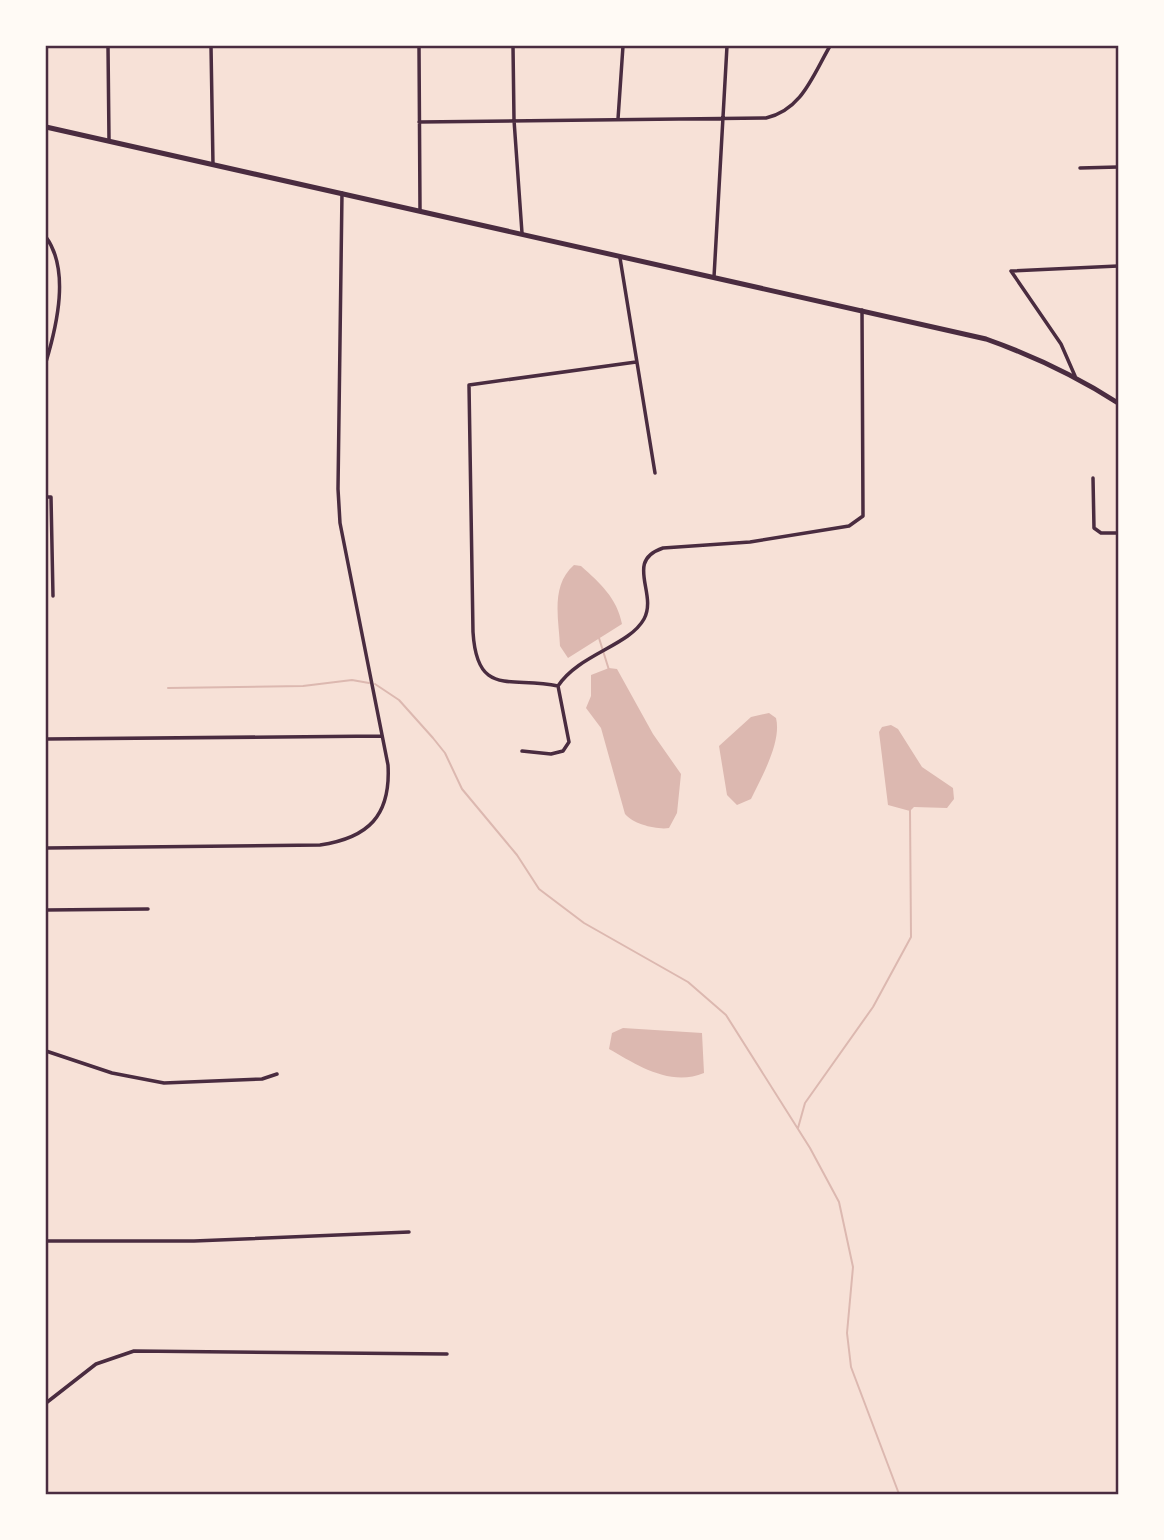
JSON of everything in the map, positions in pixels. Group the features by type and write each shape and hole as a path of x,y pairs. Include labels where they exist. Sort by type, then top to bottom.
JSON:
{"main road":[{"path":"46,127 986,339 1029,354 1075,376 1118,404"}],"street":[{"path":"108,46 109,142"},
{"path":"211,46 213,165"},
{"path":"419,46 420,210"},
{"path":"513,46 514,120 522,233"},
{"path":"618,119 623,46"},
{"path":"714,276 727,46"},
{"path":"419,122 766,118 784,114 796,104 830,46"},
{"path":"1080,169 1118,167"},
{"path":"46,848 320,845 339,842 359,833 378,818 386,801 388,765 340,523 338,489 342,193"},
{"path":"46,237 57,260 59,276 55,324 46,362"},
{"path":"620,256 655,473"},
{"path":"1075,376 1061,344 1011,271 1118,266"},
{"path":"523,751 551,754 563,751 569,742 558,686 568,670 633,631 643,620 647,609 645,559 652,552 663,548 750,542 849,526 863,516 862,310"},
{"path":"558,686 538,681 502,682 491,678 477,663 472,632 470,385 636,362"},
{"path":"1093,478 1094,528 1101,533 1118,533"},
{"path":"46,497 51,497 53,596"},
{"path":"46,739 382,736"},
{"path":"46,910 148,909"},
{"path":"46,1051 112,1073 164,1083 262,1079 277,1074"},
{"path":"46,1241 194,1241 409,1232"},
{"path":"46,1403 96,1364 134,1351 447,1354"}],"shaded area":[{"path":"574,565 581,566 607,592 616,606 622,624 568,658 560,646 558,604 566,573"},
{"path":"609,668 617,669 653,734 681,774 677,813 669,828 646,826 625,814 601,728 586,708 591,696 591,675"},
{"path":"769,713 776,718 773,749 751,799 737,805 727,795 719,746 751,717"},
{"path":"891,725 898,729 922,767 953,788 954,799 947,808 914,807 910,811 888,805 879,732 882,727"},
{"path":"623,1028 702,1033 704,1073 691,1077 666,1076 609,1049 612,1033"}],"waterway":[{"path":"599,638 609,670"},
{"path":"168,688 303,686 352,680 369,683"},
{"path":"375,684 399,700 433,738 445,753 462,789 517,855 539,889 584,923 688,982 726,1015 810,1148 839,1202 853,1267 847,1333 851,1367 899,1494"},
{"path":"798,1128 805,1103 873,1007 911,937 910,810"}]}
